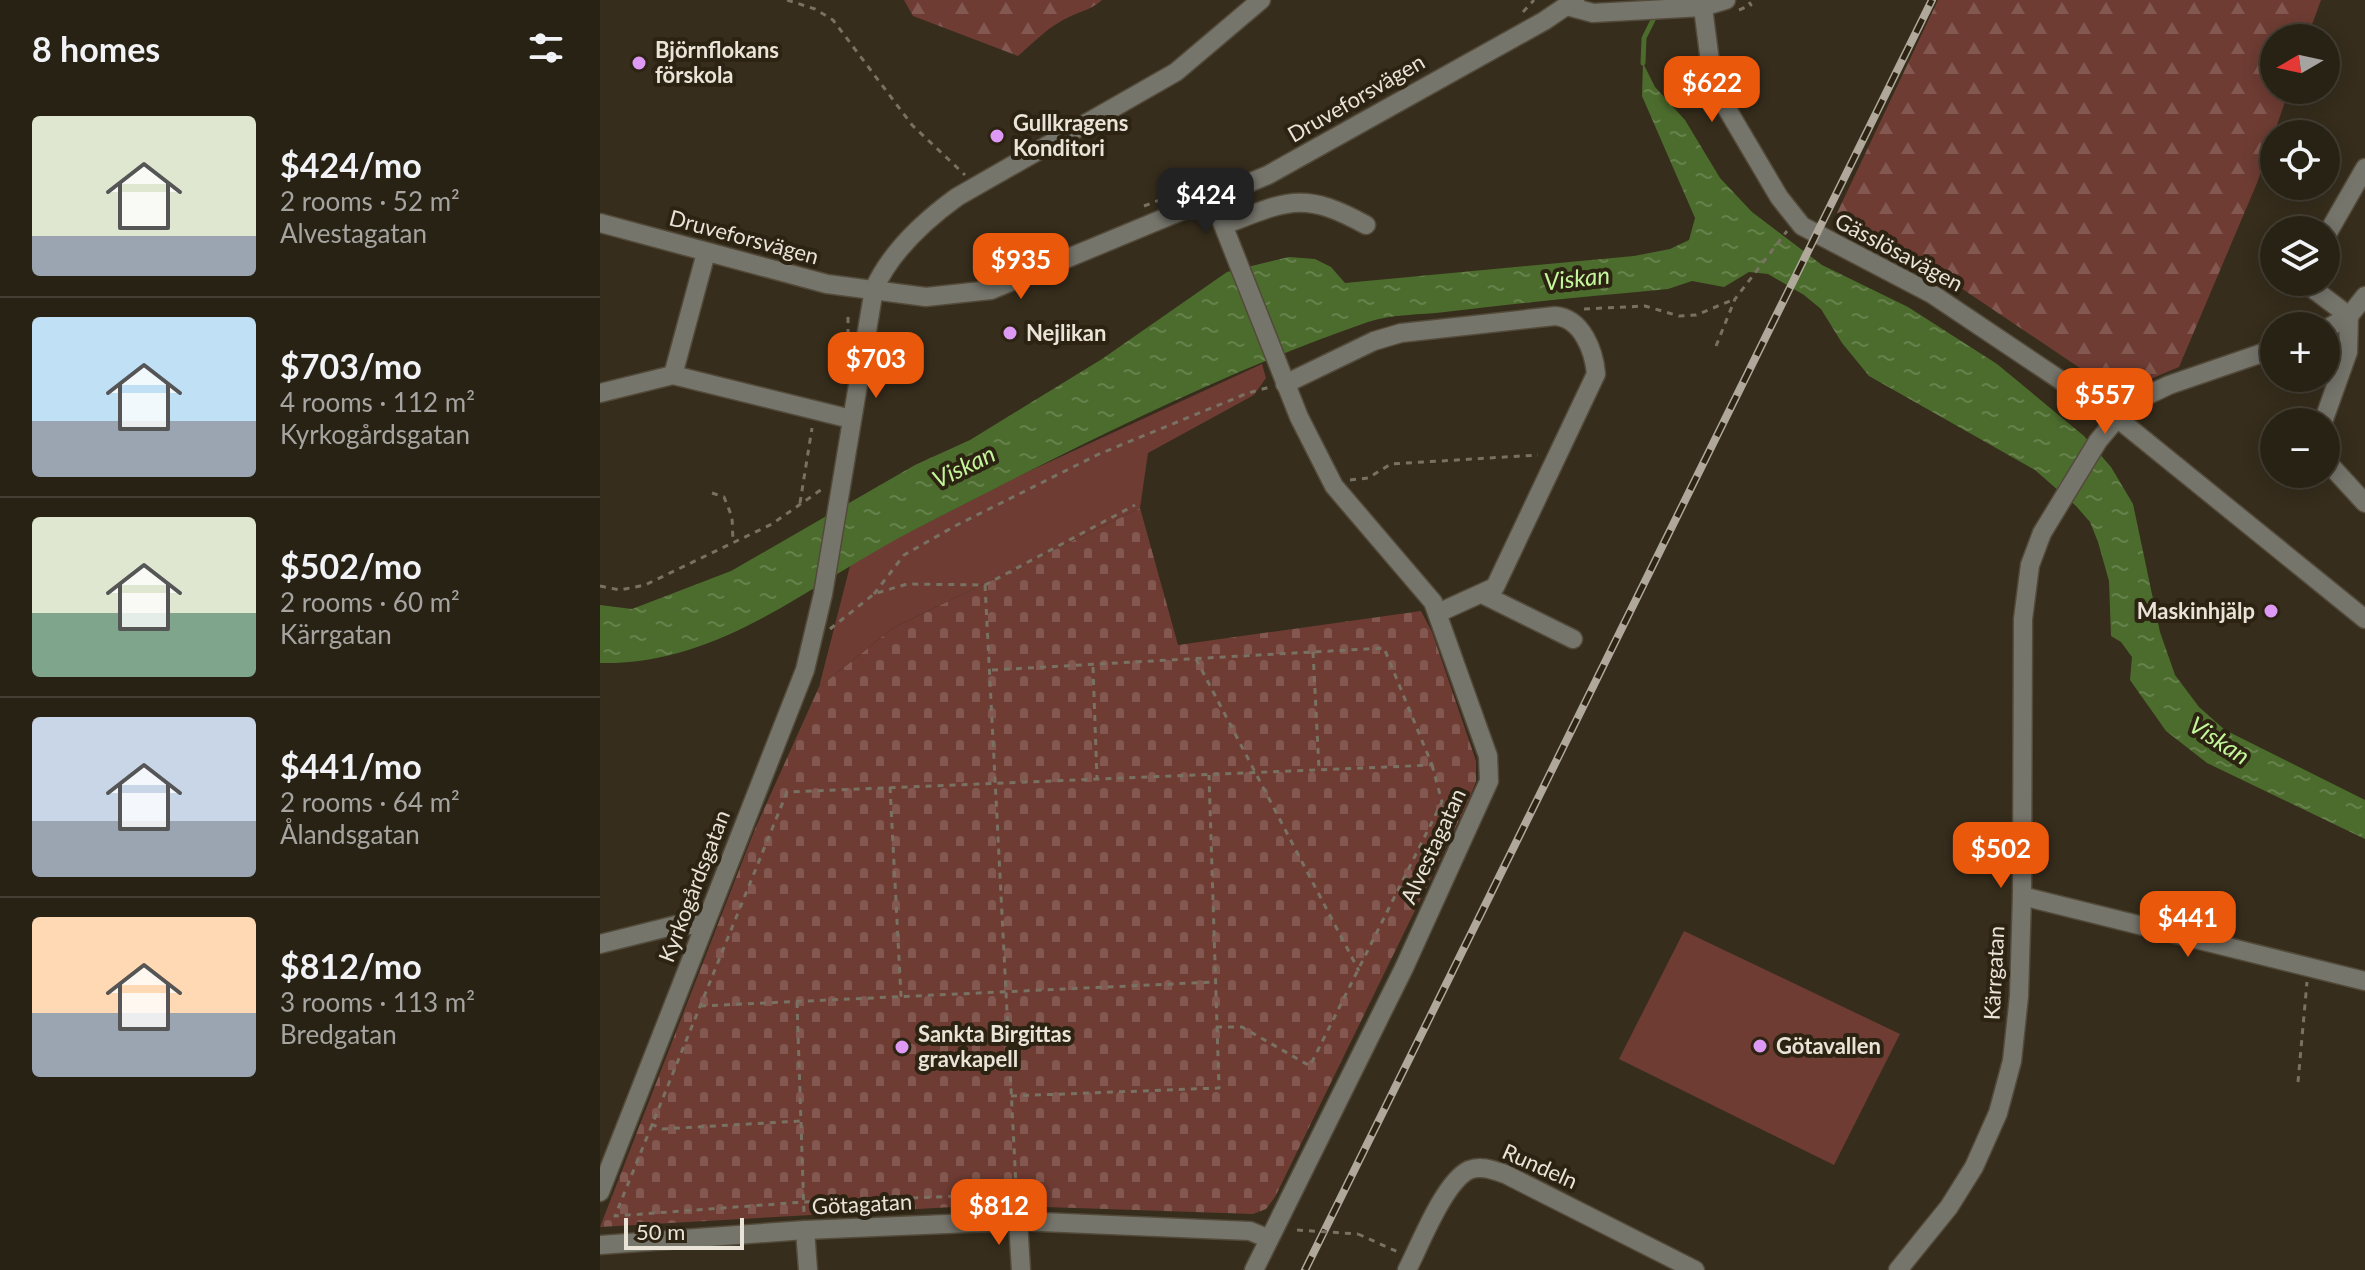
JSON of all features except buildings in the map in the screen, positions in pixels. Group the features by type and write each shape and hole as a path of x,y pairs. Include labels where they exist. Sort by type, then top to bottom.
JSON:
{"street":[{"path":"600,393 673,375 851,419 874,289 881,274 926,220 977,186 1176,72 1261,0"},
{"path":"1569,2 1593,13 1702,4 1730,6"},
{"name":"Druveforsvägen","path":"600,223 827,284 926,297 991,290 1211,190 1322,147 1569,2"},
{"name":"Gässlösavägen","path":"1702,4 1712,77 1720,97 1779,197 1802,226 1932,294 2117,418 2365,619"},
{"path":"2337,216 2365,168"},
{"path":"1211,190 1224,225 1267,208 1301,202 1329,205 1366,225"},
{"name":"Alvestagatan","path":"1224,225 1285,384 1334,486 1424,590 1438,613 1488,756 1489,781 1404,968 1254,1270"},
{"path":"673,375 706,253"},
{"path":"2323,296 2349,316"},
{"path":"2340,321 2349,316 2365,296"},
{"path":"2328,408 2348,352 2349,316"},
{"path":"1285,384 1374,341 1401,333 1564,317 1572,321 1589,344 1596,374 1495,587 1484,595 1438,613"},
{"name":"Kärrgatan","path":"1898,1270 1966,1181 1998,1113 2014,1048 2022,896 2023,619 2030,565 2055,507 2098,441 2117,418 2139,398 2260,354"},
{"name":"Kyrkogårdsgatan","path":"600,1192 793,705 823,594 851,419"},
{"path":"2340,476 2365,503"},
{"path":"1484,595 1573,639"},
{"path":"2022,896 2365,981"},
{"path":"600,944 676,925 704,925"},
{"name":"Rundeln","path":"1410,1265 1453,1183 1469,1170 1484,1167 1505,1174 1695,1270"},
{"path":"1018,1221 1021,1270"},
{"name":"Götagatan","path":"600,1245 805,1230 1018,1221 1250,1231 1269,1239"},
{"path":"805,1230 808,1270"}],"path":[{"path":"787,0 815,9 833,20 912,125 977,186"},
{"path":"1519,16 1534,0"},
{"path":"1730,6 1751,5 1749,2"},
{"path":"1139,209 1196,183 1211,190"},
{"path":"1716,346 1735,299 1789,229"},
{"path":"1564,317 1573,310 1645,306 1679,316 1696,315 1735,299"},
{"path":"815,632 835,628 874,594 904,555 955,526 1099,454 1248,393 1285,384"},
{"path":"800,503 807,469 807,444 816,421"},
{"path":"1334,486 1345,480 1368,478 1391,464 1558,454"},
{"path":"600,586 620,590 645,585 772,524 800,503 829,488"},
{"path":"712,493 724,497 732,517 733,541"},
{"path":"874,594 907,584 985,585 1135,505"},
{"path":"985,585 992,670 1018,1221"},
{"path":"992,670 1384,648 1432,765 1442,802 1310,1066 1242,1027 1216,1027"},
{"path":"1313,651 1319,769"},
{"path":"1195,658 1359,971"},
{"path":"1092,665 1097,779"},
{"path":"1016,1194 804,1202 615,1216 787,792 1432,765"},
{"path":"1011,1096 1219,1088 1209,773"},
{"path":"890,787 901,997"},
{"path":"2298,1082 2308,968"},
{"path":"700,1006 1214,982"},
{"path":"797,1002 805,1230"},
{"path":"651,1124 662,1129 801,1121"},
{"path":"1297,1230 1358,1234 1410,1265"}],"green space":[{"path":"904,0 1102,0 1055,25 1018,56 913,16"},
{"path":"1938,0 2321,0 2312,24 2260,24 2260,104 2284,104 2279,120 2260,120 2260,174 2179,367 2136,385 2105,385 1924,263 1871,236 1837,213"},
{"path":"1262,364 1266,378 1254,395 1148,453 1140,508 893,628 819,687 851,562 1021,475"},
{"path":"1140,508 1178,645 1421,611 1432,632 1476,761 1476,782 1466,806 1275,1197 1266,1209 1253,1214 989,1205 600,1227 755,829 819,687 893,628"},
{"name":"Götavallen","path":"1684,931 1900,1034 1834,1165 1619,1059"}],"water":[{"name":"Viskan","path":"1643,63 1655,87 1685,120 1720,178 1752,212 1822,265 1908,307 1997,364 2084,436 2111,467 2133,504 2160,632 2175,675 2199,707 2225,730 2365,800 2365,839 2207,763 2166,731 2130,680 2132,657 2121,642 2111,636 2109,581 2090,522 2076,506 2035,470 1869,376 1842,343 1821,309 1768,274 1749,272 1724,287 1692,281 1668,289 1396,316 1368,322 1252,367 1079,446 912,531 763,618 725,636 686,651 644,660 600,663 600,605 632,609 731,571 915,465 970,440 1102,359 1227,272 1289,257 1315,259 1331,267 1345,283 1634,256 1670,249 1689,240 1695,218 1642,96"}],"waterway":[{"path":"1643,63 1644,38 1656,14"}],"railway":[{"path":"1305,1270 1932,0"}],"place":[{"name":"Björnflokans förskola","path":"639,63"},
{"name":"Gullkragens Konditori","path":"997,136"},
{"name":"Nejlikan","path":"1010,333"},
{"name":"Maskinhjälp","path":"2271,611"},
{"name":"Götavallen","path":"1760,1046"},
{"name":"Sankta Birgittas gravkapell","path":"902,1047"}]}
